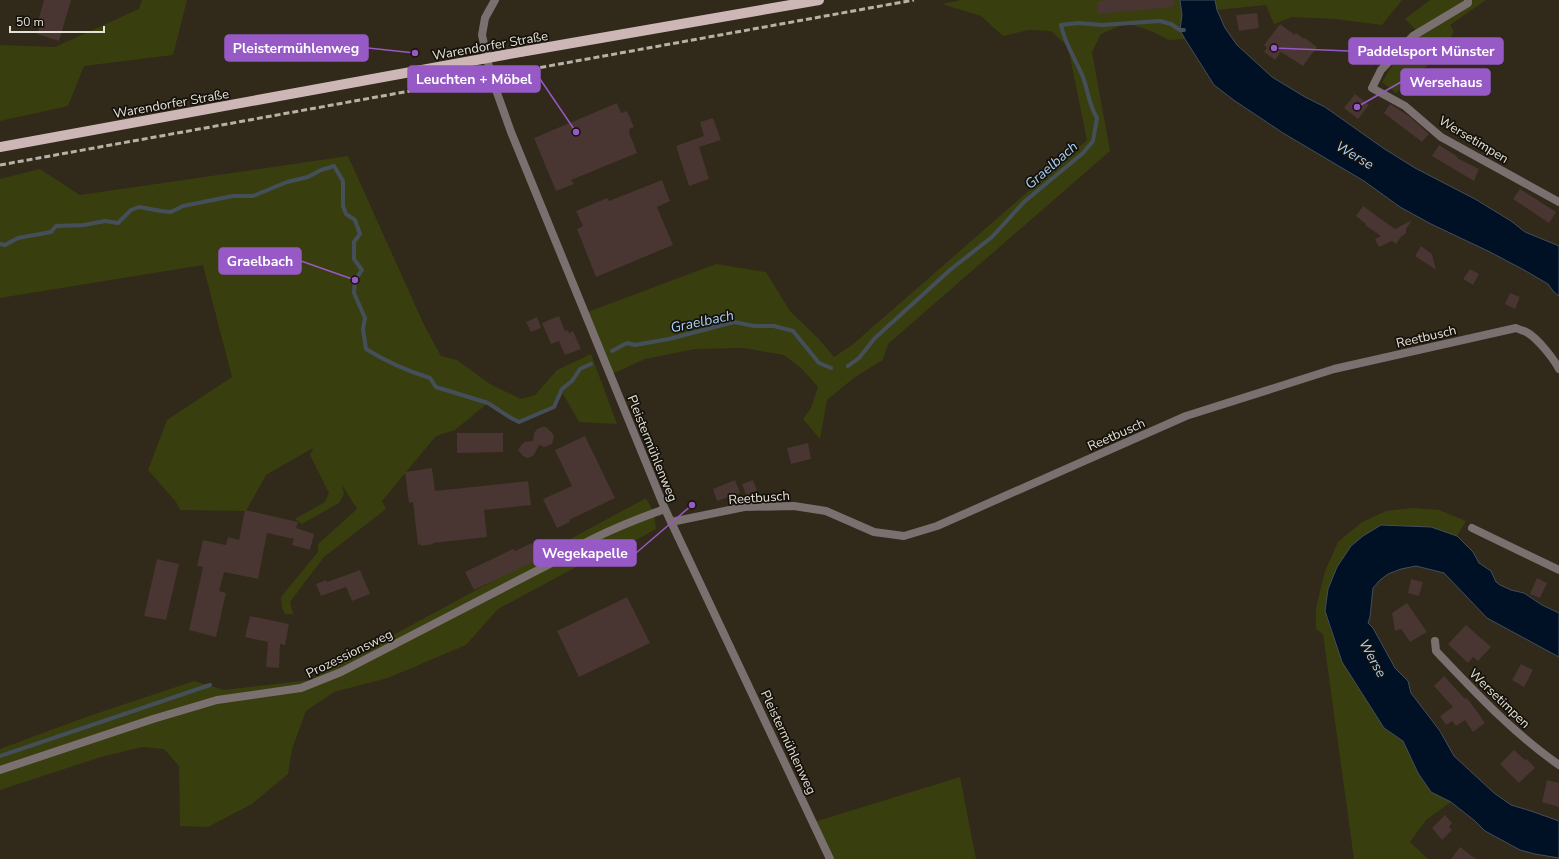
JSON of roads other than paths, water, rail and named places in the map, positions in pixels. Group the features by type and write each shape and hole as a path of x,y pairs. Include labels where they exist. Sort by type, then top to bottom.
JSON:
{"main road":[{"name":"Warendorfer Straße","path":"0,147 819,0"}],"street":[{"name":"Pleistermühlenweg","path":"495,0 485,18 482,35 486,59 496,92 542,209 671,522 830,859"},
{"name":"Wersetimpen","path":"1468,0 1468,3 1413,36 1381,70 1372,88 1405,106 1441,137 1559,202"},
{"name":"Reetbusch","path":"671,522 744,507 794,506 826,511 874,532 904,536 937,526 1186,416 1334,370 1516,328 1528,333 1536,339 1557,364 1559,369"},
{"name":"Prozessionsweg","path":"0,770 153,719 217,700 301,688 341,672 561,558 581,545 665,508"},
{"path":"1472,528 1559,570"},
{"name":"Wersetimpen","path":"1435,642 1436,651 1490,708 1540,752 1559,765"}],"water":[{"name":"Werse","path":"1180,0 1215,0 1217,10 1225,28 1237,45 1272,77 1325,107 1383,148 1415,168 1475,199 1511,221 1525,232 1559,246 1559,296 1548,284 1524,270 1400,207 1364,181 1283,133 1214,85 1180,30 1182,15"},
{"name":"Werse","path":"1381,525 1431,527 1457,536 1473,552 1479,563 1491,571 1496,582 1511,590 1524,593 1542,605 1559,613 1559,657 1487,618 1444,573 1416,566 1401,569 1388,574 1373,588 1368,623 1373,628 1395,668 1408,681 1411,693 1440,731 1454,756 1494,793 1511,805 1559,821 1559,858 1520,850 1485,831 1451,802 1431,792 1418,773 1403,741 1384,728 1342,662 1325,611 1328,589 1337,567 1351,546 1363,536"}],"waterway":[{"name":"Graelbach","path":"848,366 859,358 875,338 950,270 992,237 1024,202 1083,153 1093,141 1097,118 1090,103 1083,77 1068,45 1061,25 1078,23 1102,25 1160,21 1171,24 1180,30 1184,30"},
{"name":"Graelbach","path":"0,244 5,245 18,238 51,232 56,226 84,225 105,221 118,223 131,210 139,207 171,212 183,206 233,196 253,196 287,182 308,177 321,170 334,166 343,181 343,206 346,214 355,220 360,234 354,242 354,259 362,270 355,280 354,293 365,318 363,329 366,349 397,366 430,378 436,387 488,403 519,422 554,407 562,389 572,381 580,369 591,364"},
{"name":"Graelbach","path":"612,351 627,343 635,345 669,339 734,322 754,326 774,326 793,331 819,363 831,368"},
{"path":"0,756 210,685"}],"railway":[{"path":"0,165 914,0"}],"place":[{"name":"Paddelsport Münster","path":"1274,48"},
{"name":"Pleistermühlenweg","path":"415,53"},
{"name":"Wersehaus","path":"1357,107"},
{"name":"Leuchten + Möbel","path":"576,132"},
{"name":"Graelbach","path":"355,280"},
{"name":"Wegekapelle","path":"692,505"}]}
